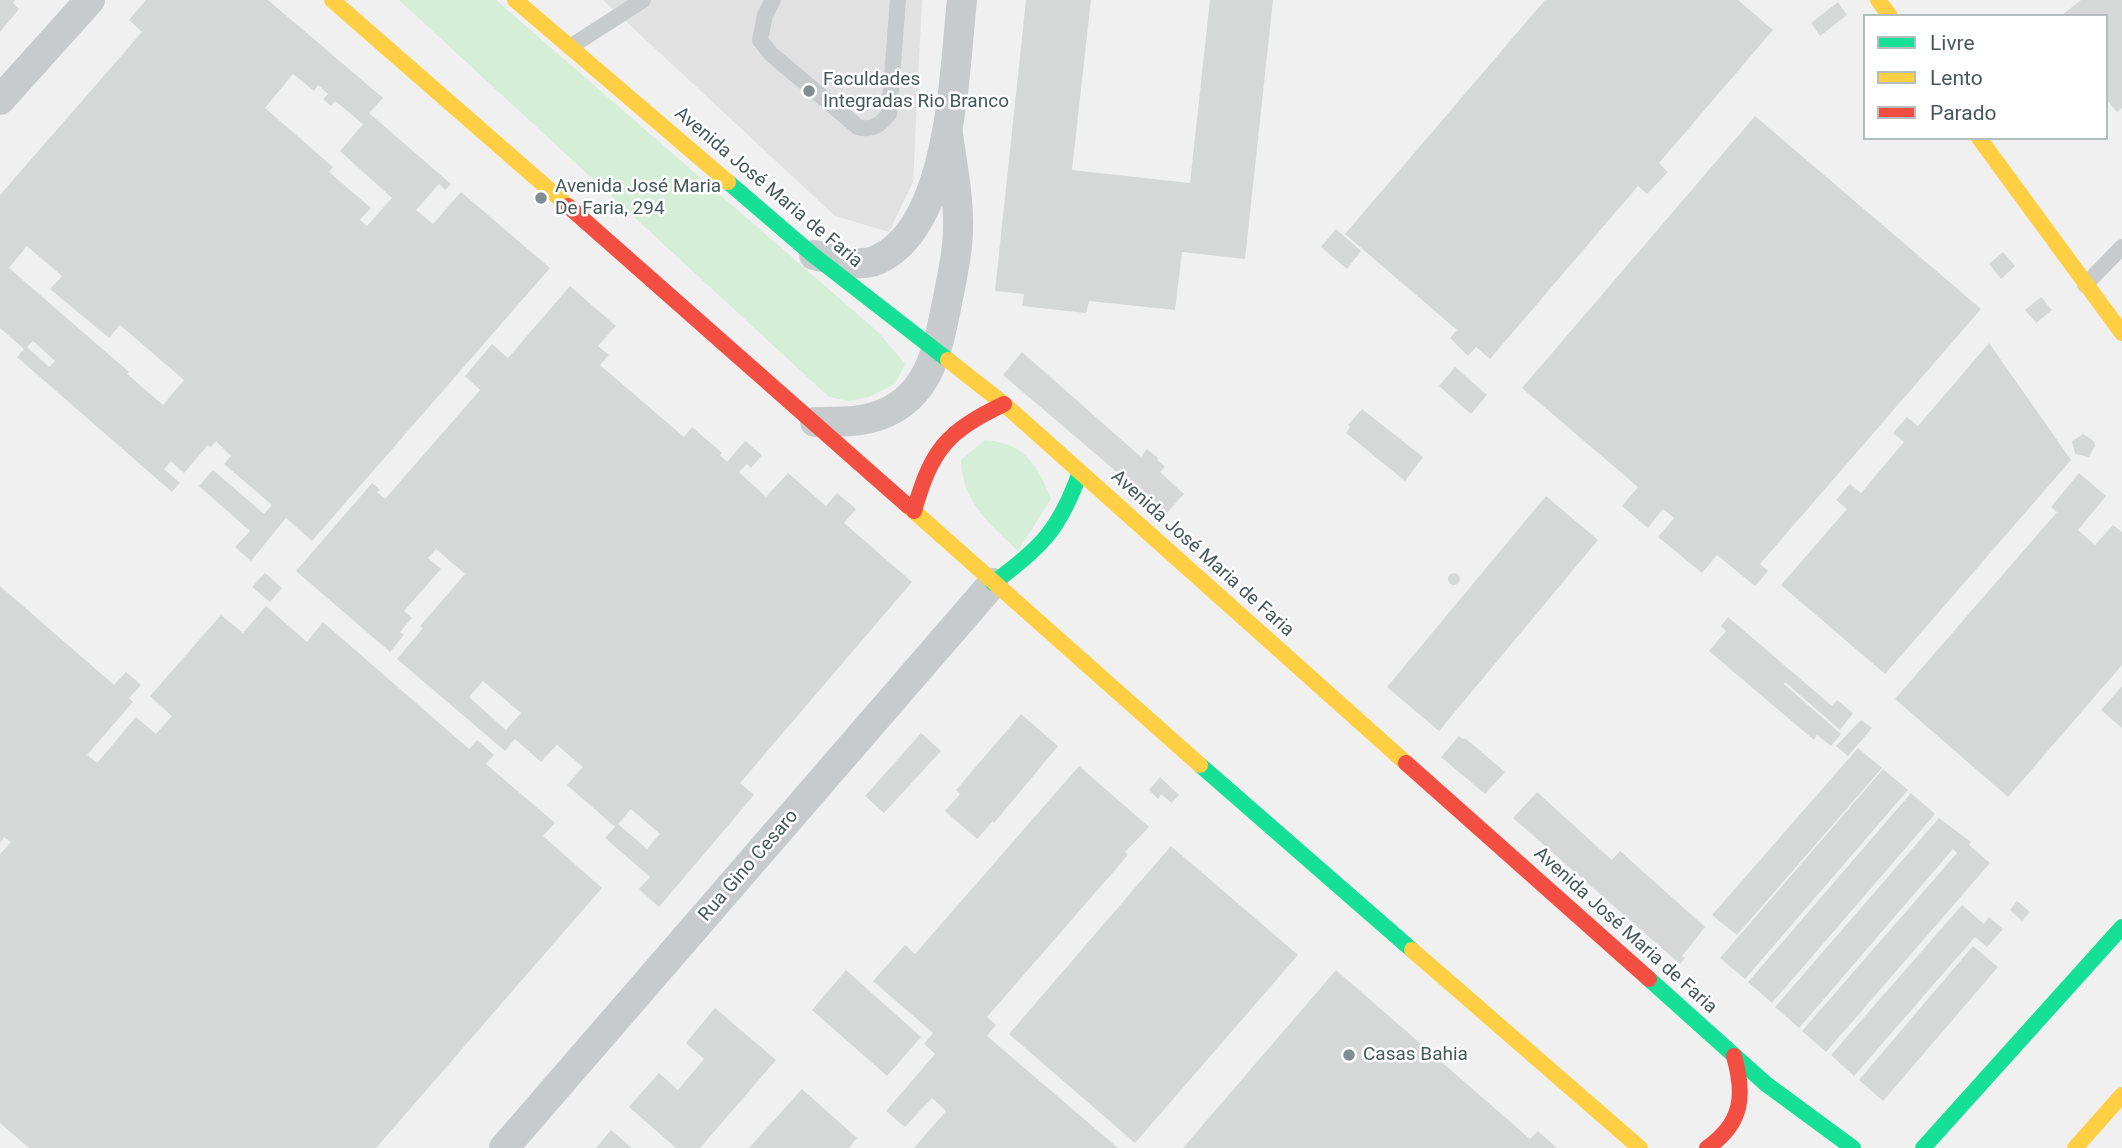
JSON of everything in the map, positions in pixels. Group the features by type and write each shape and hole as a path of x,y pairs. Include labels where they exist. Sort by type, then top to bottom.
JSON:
{"main road":[{"path":"332,0 816,422 993,583 1640,1148"},
{"name":"Avenida José Maria de Faria","path":"515,0 813,255 1004,404 1734,1056 1766,1084 1853,1148"},
{"path":"1980,140 2122,333"},
{"path":"914,511 923,477 934,454 952,434 977,416 1004,404"},
{"path":"993,583 1028,558 1052,535 1069,507 1080,472"},
{"path":"1923,1148 2122,927"},
{"path":"1707,1148 1728,1130 1739,1106 1741,1083 1734,1056"},
{"path":"2075,1148 2122,1095"}],"street":[{"path":"0,100 90,0"},
{"path":"813,255 858,263 876,261 914,232 926,210 948,134 962,0"},
{"path":"816,422 867,420 894,409 922,382 937,352 958,232 957,200 948,134"},
{"name":"Rua Gino Cesaro","path":"505,1148 993,583"}],"lane":[{"path":"570,47 643,0"},
{"path":"773,0 765,15 760,40 771,54 858,127 866,129 882,123 889,114 898,0"},
{"path":"2085,285 2122,247"}],"shaded area":[{"name":"Faculdades Integradas Rio Branco","path":"603,0 922,0 913,182 889,232 835,216"}],"green space":[{"path":"399,0 496,0 878,332 905,364 895,384 869,397 849,401 829,397"},
{"path":"985,440 1010,446 1028,458 1041,476 1051,499 1018,551 979,511 966,488 961,460"}],"building":[{"path":"0,0 15,0 13,3 19,9 0,32"},
{"path":"146,0 268,0 383,98 369,113 451,184 445,190 439,184 416,210 433,224 461,192 550,268 312,541 286,518 251,561 235,547 250,531 199,486 213,470 264,514 272,505 224,464 231,456 216,441 211,447 208,445 184,473 171,461 164,469 180,483 172,492 17,357 24,349 0,328 0,195 142,32 129,20","holes":["293,74 314,91 318,85 328,94 323,99 331,106 335,101 363,124 340,151 392,198 367,226 360,220 371,208 329,172 333,167 265,108","27,246 62,276 50,289 109,338 120,325 184,380 163,405 9,268","33,341 55,361 49,367 27,347"]},
{"path":"1026,0 1091,0 1072,170 1190,183 1210,0 1273,0 1245,259 1182,252 1175,310 1089,301 1086,313 1022,306 1024,294 995,291"},
{"path":"1545,0 1738,0 1773,30 1659,163 1668,172 1647,194 1638,186 1490,359 1476,347 1468,356 1450,338 1457,330 1345,234"},
{"path":"2081,0 2122,0 2122,108 2117,112 2108,101 2108,14 2064,14"},
{"path":"1838,2 1847,15 1820,36 1811,23"},
{"path":"1755,116 1981,309 1760,564 1768,571 1755,586 1717,555 1702,573 1658,537 1674,518 1663,509 1648,528 1622,506 1638,487 1522,388"},
{"path":"1336,229 1361,251 1347,269 1321,247"},
{"path":"2003,252 2015,266 2001,279 1989,264"},
{"path":"570,286 616,326 598,346 609,355 600,365 684,437 692,427 722,453 720,455 727,462 745,441 762,455 751,468 747,464 739,472 766,497 788,473 826,506 837,493 856,509 844,523 912,582 740,783 754,795 659,907 639,889 650,877 605,838 615,827 567,785 583,767 557,745 541,762 515,739 505,751 397,659 423,628 420,626 465,574 436,549 428,558 441,569 404,611 412,618 400,632 404,635 390,652 296,571 372,483 385,499 480,390 465,376 492,344 508,358","holes":["483,681 521,713 506,730 469,697","631,809 660,834 647,849 618,824"]},
{"path":"2041,297 2052,310 2036,323 2025,310"},
{"path":"1989,343 2071,460 1885,674 1781,585 1847,509 1836,500 1850,484 1861,493 1904,442 1893,433 1907,417 1918,426"},
{"path":"1022,352 1141,457 1147,449 1158,458 1165,467 1160,472 1184,494 1166,514 1003,375"},
{"path":"1455,367 1487,395 1471,414 1439,386"},
{"path":"1362,409 1423,457 1405,481 1346,433 1350,427 1348,425"},
{"path":"2083,434 2094,441 2095,446 2089,457 2075,454 2072,441"},
{"path":"2079,473 2106,496 2078,530 2095,545 2113,525 2122,532 2122,665 2008,797 1895,699 2057,512 2051,507"},
{"path":"1546,496 1598,540 1439,731 1387,687"},
{"path":"265,573 282,588 270,602 252,587"},
{"path":"1449,574 1459,574 1459,584 1449,584"},
{"path":"0,586 114,685 126,672 141,685 129,698 133,702 87,755 97,763 136,717 156,734 172,716 150,696 221,615 243,633 266,606 307,642 323,622 469,749 477,740 494,755 486,764 555,823 543,836 602,888 376,1148 29,1148 0,1123 0,854 11,842 4,837 0,843"},
{"path":"1728,617 1832,706 1837,700 1853,713 1840,730 1785,682 1784,684 1841,734 1831,746 1817,735 1814,740 1709,651 1726,631 1721,626"},
{"path":"2122,686 2122,728 2101,710"},
{"path":"1021,714 1058,746 994,823 993,821 977,839 945,811 960,794 956,790"},
{"path":"1861,720 1872,728 1848,756 1836,746"},
{"path":"921,733 941,751 884,813 865,796"},
{"path":"1459,736 1465,738 1505,772 1485,794 1441,757"},
{"path":"1858,748 1882,768 1737,935 1712,915"},
{"path":"1079,766 1149,827 1125,852 1128,855 987,1017 996,1025 987,1036 1118,1148 914,1148 946,1111 932,1098 905,1127 886,1111 935,1054 924,1044 933,1033 873,981 905,945 915,954"},
{"path":"1883,769 1908,790 1745,979 1720,958"},
{"path":"1160,777 1179,795 1172,803 1161,794 1158,799 1149,790"},
{"path":"1537,792 1612,860 1620,851 1705,927 1682,956 1685,958 1680,964 1513,818"},
{"path":"1911,793 1935,814 1772,1003 1748,982"},
{"path":"1939,818 1971,842 1969,845 1990,863 1826,1052 1802,1031 1957,853 1953,849 1799,1028 1775,1007"},
{"path":"1171,846 1298,955 1135,1143 1009,1034"},
{"path":"2017,901 2030,912 2022,921 2010,910"},
{"path":"1962,905 1984,924 1989,917 2003,929 1987,947 1975,937 1854,1076 1831,1055"},
{"path":"1973,946 1998,967 1883,1101 1859,1080"},
{"path":"846,970 921,1037 887,1076 812,1010"},
{"name":"Casas Bahia","path":"1336,970 1530,1139 1538,1131 1557,1148 1183,1148"},
{"path":"715,1008 776,1060 700,1148 676,1148 629,1107 659,1073 678,1090 704,1059 686,1043"},
{"path":"802,1089 857,1138 849,1148 749,1148"},
{"path":"611,1130 632,1148 596,1148"}],"traffic: fast":[{"path":"728,182 813,255 948,360"},
{"path":"993,583 1024,559 1047,536 1065,508 1080,472"},
{"path":"1200,765 1412,950"},
{"path":"1923,1148 2122,927"},
{"path":"1649,979 1766,1084 1853,1148"}],"traffic: slow":[{"path":"332,0 568,206"},
{"path":"515,0 728,182"},
{"path":"1878,0 1888,14"},
{"path":"1980,140 2122,333"},
{"path":"948,360 1004,404 1406,763"},
{"path":"908,506 1200,765"},
{"path":"1412,950 1640,1148"},
{"path":"2075,1148 2122,1095"}],"traffic: jam":[{"path":"568,206 908,506"},
{"path":"914,511 927,472 944,445 968,424 1004,404"},
{"path":"1406,763 1649,979"},
{"path":"1707,1148 1728,1129 1738,1107 1739,1083 1734,1056"}],"place":[{"name":"Faculdades Integradas Rio Branco","path":"809,91"},
{"name":"Avenida José Maria De Faria, 294","path":"541,198"},
{"name":"Casas Bahia","path":"1349,1055"}]}
